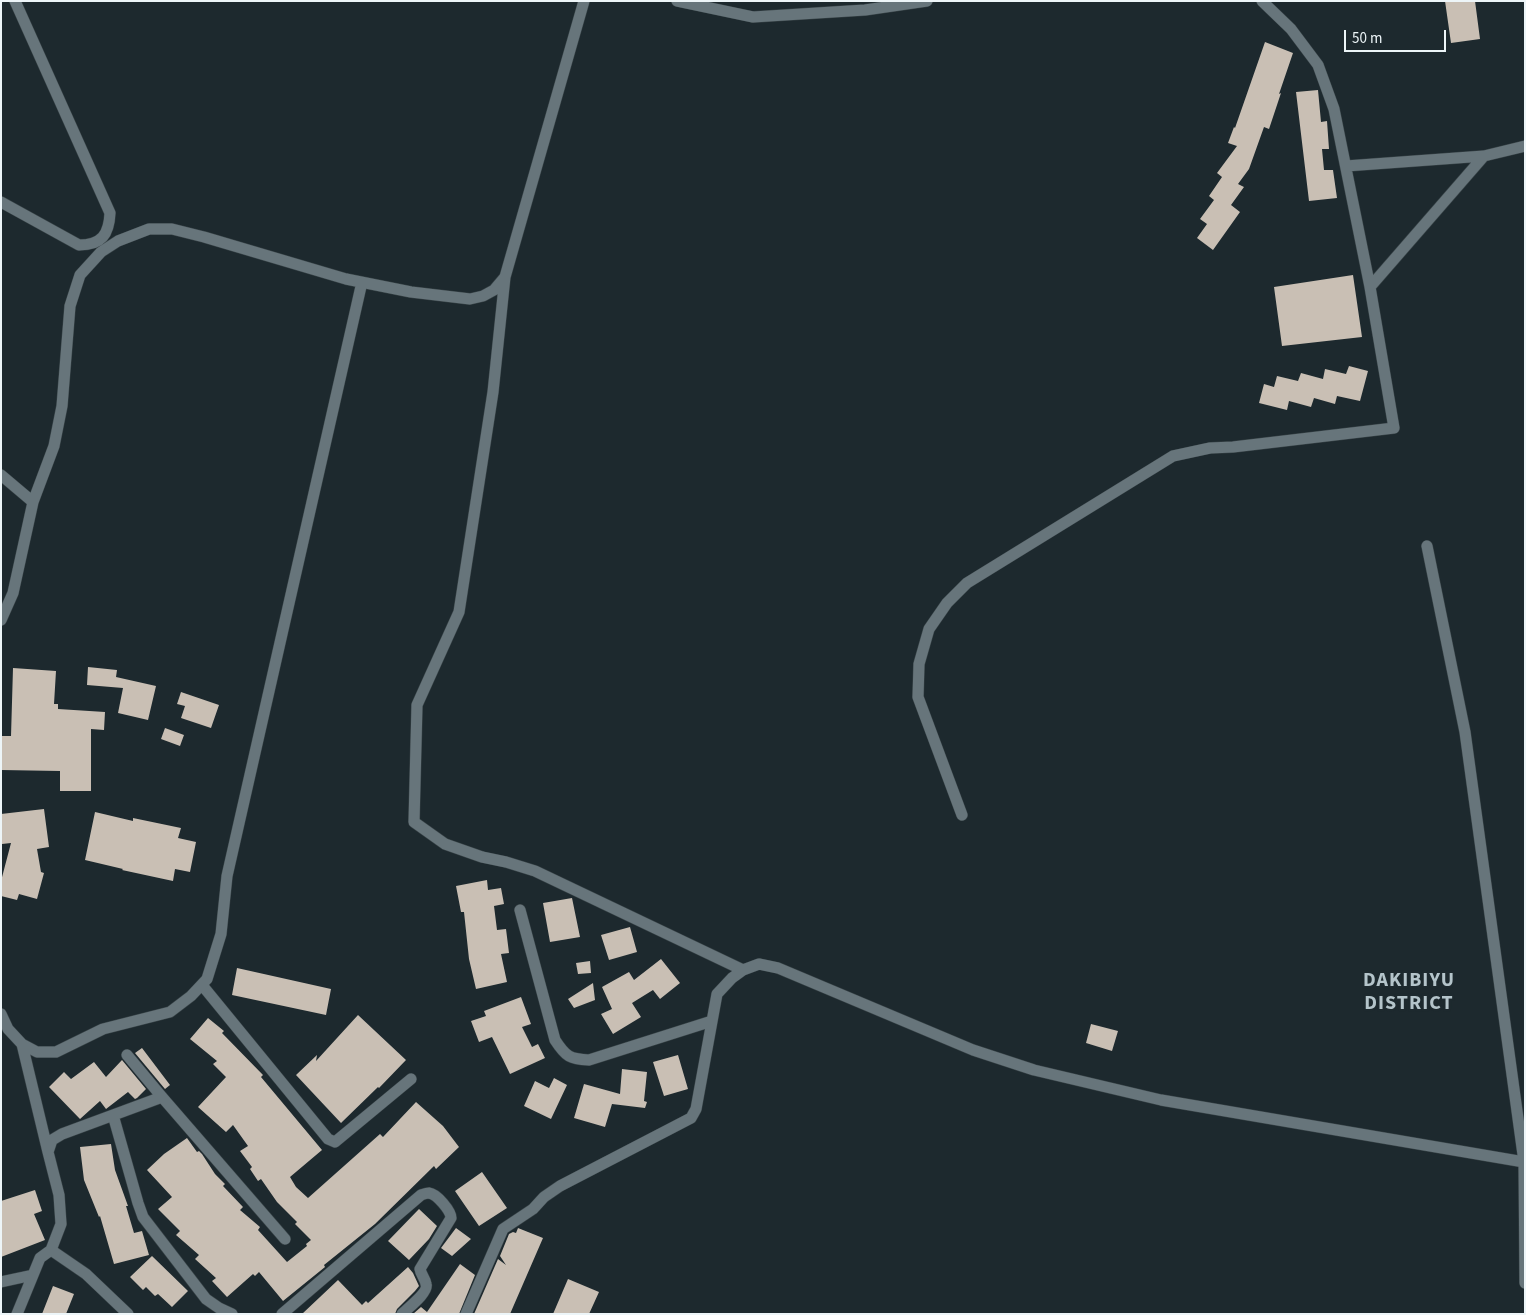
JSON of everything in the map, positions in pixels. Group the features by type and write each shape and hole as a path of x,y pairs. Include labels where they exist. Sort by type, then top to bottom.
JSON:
{"street":[{"path":"1,202 79,245 95,243 104,236 109,226 110,213 15,1"},
{"path":"584,1 505,277 492,392 459,612 417,705 414,822 445,844 534,872 743,970"},
{"path":"677,1 753,17 865,10 927,1"},
{"path":"962,815 918,697 919,664 929,629 947,603 967,583 1173,456 1210,448 1394,428 1370,287 1334,109 1318,65 1290,29 1262,1"},
{"path":"1346,166 1484,156 1525,146"},
{"path":"1370,287 1484,156"},
{"path":"1,620 13,593 33,502 54,446 62,406 70,306 80,275 101,252 118,241 149,229 172,229 346,279 411,292 470,299 483,296 494,290 505,277"},
{"path":"1,1014 8,1029 22,1044 37,1052 56,1052 103,1029 170,1012 191,996 207,978 221,934 227,876 362,282"},
{"path":"1,475 33,502"},
{"path":"1428,546 1465,732 1524,1162 1525,1283"},
{"path":"520,910 555,1040 563,1053 574,1059 589,1060 712,1021"},
{"path":"466,1314 503,1229 560,1186 691,1118 696,1109 717,994 732,978 743,970 759,964 778,968 973,1050 1034,1070 1161,1100 1524,1162"},
{"path":"202,985 328,1139 335,1142 411,1079"},
{"path":"17,1314 40,1258 51,1250 61,1224 59,1195 22,1044"},
{"path":"127,1055 285,1239"},
{"path":"48,1152 52,1140 62,1134 162,1097"},
{"path":"113,1115 143,1217 206,1299 232,1314"},
{"path":"282,1314 421,1195 428,1192 435,1196 451,1213 451,1218 420,1269 427,1288 402,1314"},
{"path":"51,1250 86,1274 128,1314"},
{"path":"1,1282 33,1275"}],"building":[{"path":"1445,1 1475,1 1480,39 1451,43"},
{"path":"1265,42 1293,53 1269,129 1264,127 1249,169 1238,184 1244,187 1231,205 1240,212 1213,250 1197,238 1207,224 1200,219 1214,200 1209,196 1222,177 1217,173 1237,146 1228,143"},
{"path":"1318,90 1321,122 1327,121 1329,149 1322,149 1324,170 1333,170 1337,198 1309,201 1296,92"},
{"path":"1353,275 1362,337 1282,346 1274,287"},
{"path":"1349,366 1368,371 1360,401 1337,396 1335,404 1314,398 1311,407 1289,401 1287,410 1259,403 1264,384 1274,387 1277,376 1298,381 1301,373 1323,379 1325,369 1346,374"},
{"path":"88,667 117,670 116,677 156,686 148,720 118,713 123,688 87,685"},
{"path":"13,668 56,671 54,704 58,704 58,709 105,712 104,730 91,729 91,791 60,791 60,771 1,770 1,736 11,736"},
{"path":"181,692 219,705 211,728 181,718 185,706 177,704"},
{"path":"165,728 184,735 180,746 161,739"},
{"path":"44,809 49,847 37,849 41,872 44,873 37,899 19,894 17,900 1,896 1,881 11,843 2,844 1,814"},
{"path":"95,812 133,821 133,818 181,828 178,838 196,842 190,872 175,869 173,881 85,860"},
{"path":"487,880 488,890 501,888 504,904 494,906 497,930 506,929 509,953 501,954 507,982 476,989 469,959 464,912 461,912 456,886"},
{"path":"572,898 580,937 550,942 543,903"},
{"path":"630,927 637,952 609,960 601,935"},
{"path":"661,959 680,983 660,999 653,990 632,1003 641,1017 613,1034 601,1014 612,1009 602,987 629,972 634,980"},
{"path":"590,961 591,973 578,974 576,963"},
{"path":"237,968 331,989 326,1015 232,995"},
{"path":"593,983 595,1000 574,1008 568,999"},
{"path":"521,997 531,1024 522,1027 532,1047 538,1044 545,1058 510,1074 492,1037 479,1042 471,1021 486,1016 484,1011"},
{"path":"358,1015 406,1060 341,1123 296,1075 317,1055 316,1061"},
{"path":"208,1018 224,1031 222,1033 263,1075 261,1077 322,1150 290,1177 296,1187 308,1198 380,1134 383,1137 416,1102 443,1126 459,1147 436,1169 434,1166 375,1224 283,1301 259,1272 255,1276 253,1274 227,1297 212,1281 216,1278 195,1259 199,1255 176,1235 180,1231 158,1209 172,1197 147,1170 164,1154 187,1138 225,1184 223,1186 243,1207 240,1210 260,1227 258,1230 287,1262 307,1246 306,1244 311,1240 295,1224 297,1222 277,1202 261,1179 258,1181 250,1169 252,1167 240,1151 248,1146 233,1125 226,1132 198,1107 226,1077 213,1064 217,1061 190,1039"},
{"path":"1091,1024 1118,1031 1112,1051 1086,1043"},
{"path":"142,1048 170,1085 165,1089 135,1053"},
{"path":"678,1055 688,1089 664,1096 653,1062"},
{"path":"122,1060 146,1089 135,1099 128,1092 106,1109 100,1101 80,1119 49,1087 64,1072 71,1079 94,1062 106,1077"},
{"path":"622,1069 647,1072 644,1101 647,1102 645,1108 612,1104 605,1127 574,1118 584,1084 620,1094"},
{"path":"554,1078 567,1085 551,1119 524,1106 535,1081 549,1088"},
{"path":"111,1144 115,1170 128,1206 126,1206 134,1233 142,1231 149,1255 114,1264 100,1216 84,1180 80,1147"},
{"path":"482,1172 507,1208 479,1226 455,1191"},
{"path":"35,1190 42,1211 34,1214 45,1240 1,1257 1,1201"},
{"path":"419,1209 437,1226 429,1239 409,1260 388,1241"},
{"path":"456,1228 471,1239 452,1256 441,1248"},
{"path":"518,1228 543,1238 510,1314 474,1314 498,1259 506,1265 500,1256 509,1234 516,1233"},
{"path":"152,1256 188,1291 172,1307 158,1294 155,1296 146,1287 143,1290 130,1277"},
{"path":"460,1264 475,1275 459,1314 413,1314 421,1307 427,1312"},
{"path":"408,1267 419,1286 397,1309 395,1314 302,1314 338,1280 362,1305 366,1301 368,1303"},
{"path":"568,1279 599,1292 589,1314 553,1314"},
{"path":"53,1286 74,1294 66,1314 42,1314"}],"district":[{"name":"DAKIBIYU DISTRICT","path":"1409,994"}]}
